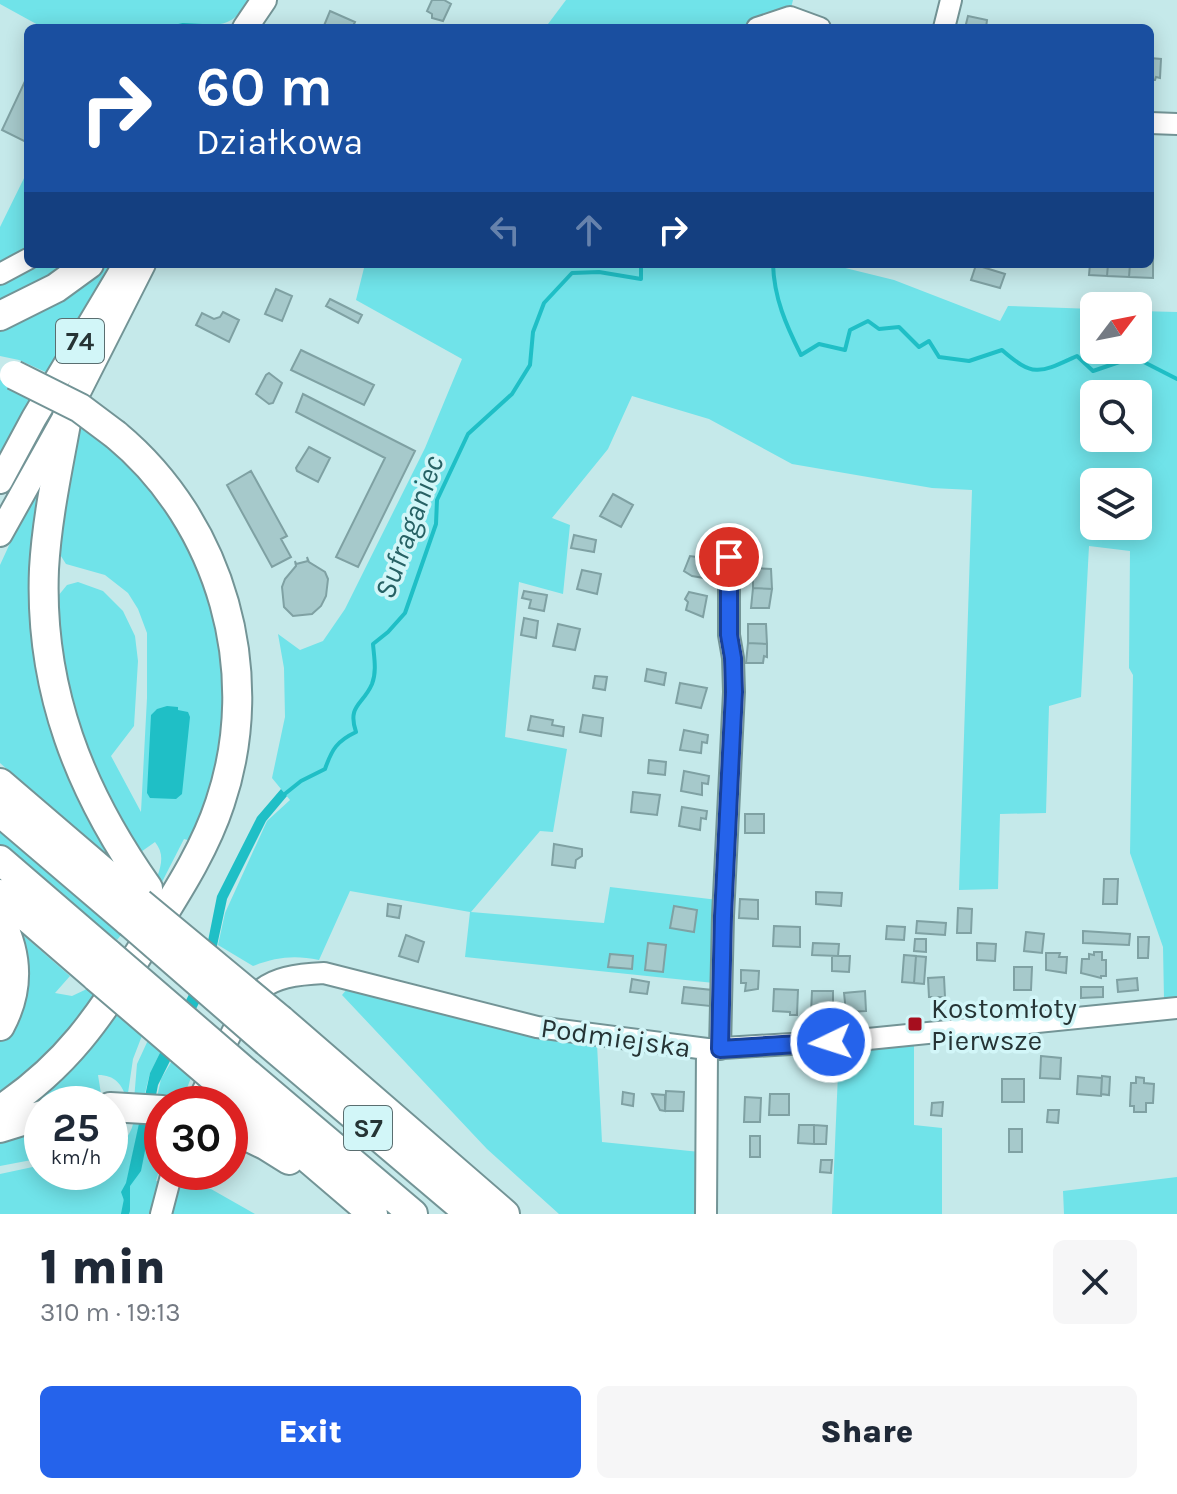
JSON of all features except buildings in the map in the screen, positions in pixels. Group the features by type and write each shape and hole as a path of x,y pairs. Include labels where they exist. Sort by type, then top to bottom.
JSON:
{"highway":[{"path":"0,316 48,293 83,268"},
{"path":"0,1110 60,1062 97,1019 198,855 220,802 233,755 237,712 237,669 230,623 219,583 196,532 174,497 157,474 116,435 80,408 7,373"},
{"path":"68,412 49,514 44,570 44,615 49,662 63,724 89,792 113,836 139,904"},
{"path":"0,783 139,904 207,956 274,1031 505,1214"},
{"name":"S7","path":"0,812 139,904 470,1214"},
{"name":"S7","path":"0,860 103,965 242,1085 413,1214"},
{"path":"0,894 103,965"},
{"path":"0,920 12,948 15,976 0,1026"},
{"path":"242,1085 373,1214"},
{"path":"0,1128 24,1121"},
{"path":"248,1137 373,1214"}],"main road":[{"path":"248,24 266,0"},
{"path":"260,24 266,0"},
{"name":"74","path":"0,481 124,268"},
{"name":"74","path":"0,534 68,412 141,268"}],"street":[{"path":"945,24 951,0"},
{"path":"769,24 790,17 809,24"},
{"path":"1154,123 1177,124"},
{"path":"0,274 24,261"},
{"path":"706,1214 734,692 729,635 729,557"},
{"name":"Podmiejska","path":"206,1086 248,1000 272,981 300,974 324,973 537,1027 714,1049 858,1040 1177,1008"},
{"path":"161,1214 167,1190"}],"shaded area":[{"path":"0,0 248,0 240,12 222,24 36,24 0,4"},
{"path":"566,0 793,0 791,8 746,24 548,24"},
{"path":"24,178 24,255 0,267 0,227"},
{"path":"24,268 67,268 0,305 0,280"},
{"path":"94,268 116,268 50,374 19,360 0,356 0,323"},
{"path":"364,268 845,268 894,280 1000,321 1008,306 1080,309 1080,364 1152,364 1152,311 1177,312 1177,998 1164,999 1163,947 1130,853 1133,675 1129,668 1130,551 1089,546 1081,697 1049,706 1046,813 1000,814 998,889 959,890 972,490 932,488 792,464 709,419 632,396 608,449 552,518 570,525 563,594 519,582 505,737 567,749 553,832 540,831 471,912 604,923 610,887 718,900 714,983 465,957 470,912 350,891 319,960 286,958 253,966 218,945 225,913 267,821 290,800 272,778 285,717 284,668 278,634 300,650 323,641 345,609 425,448 462,359 356,300"},
{"path":"0,380 35,398 0,458"},
{"path":"79,424 140,475 170,515 194,558 210,604 220,650 223,698 219,746 208,794 191,841 184,839 162,882 157,877 161,859 158,846 155,842 138,854 78,736 55,621 58,596 67,585 78,582 103,591 123,611 135,636 138,661 134,726 111,756 141,812 147,633 128,593 105,575 66,564 59,553 62,499"},
{"path":"58,439 33,632 125,874 0,763 0,565"},
{"path":"167,706 178,707 178,710 188,712 190,717 182,794 176,799 150,798 147,793 151,715"},
{"path":"281,789 287,796 266,821 227,899 209,983 158,1086 147,1086 150,1073 203,966 217,896 257,817"},
{"path":"0,822 112,918 109,926 121,935 117,940 106,931 96,933 0,850"},
{"path":"23,935 70,976 55,993 72,996 89,988 99,997 81,1022 0,1098 0,1042 14,1022 20,939"},
{"path":"348,988 597,1044 602,1142 700,1152 698,1214 559,1214 487,1149 342,995"},
{"path":"118,1012 143,1033 133,1059 128,1093 128,1086 120,1086 109,1077 98,1075 100,1086 42,1086 98,1037"},
{"path":"149,1038 162,1049 147,1086 144,1086 143,1101 134,1100 137,1064"},
{"path":"914,1042 914,1125 942,1128 942,1214 832,1214 839,1050"},
{"path":"173,1059 192,1075 188,1086 159,1086"},
{"path":"144,1100 141,1171 130,1186 129,1214 121,1214 126,1206 121,1192 128,1190 128,1174"},
{"path":"24,1101 24,1112 0,1122"},
{"path":"134,1117 141,1117 128,1176 128,1135"},
{"path":"24,1128 24,1161 0,1166 0,1136"},
{"path":"144,1136 144,1190 213,1190 255,1214 0,1214 0,1174 24,1169 24,1190 128,1190 128,1178"},
{"path":"1177,1177 1177,1214 1064,1214 1063,1191"}],"waterway":[{"name":"Sufraganiec","path":"281,797 301,781 325,769 336,746 356,732 355,710 374,679 373,644 405,613 436,524 437,500 468,434 512,394 530,365 533,332 544,303 572,273 599,272 641,279 641,268"},
{"name":"Sufraganiec","path":"774,268 782,311 801,355 819,344 845,350 850,330 868,321 879,329 899,327 919,347 929,341 939,357 969,361 1002,350 1022,365 1038,370 1077,356 1093,371 1134,357 1177,379"},
{"name":"Sufraganiec","path":"123,1214 126,1199"}],"place":[{"name":"Kostomłoty Pierwsze","path":"915,1024"}],"route":[{"path":"729,557 729,635 734,692 720,1049 831,1042"}]}
